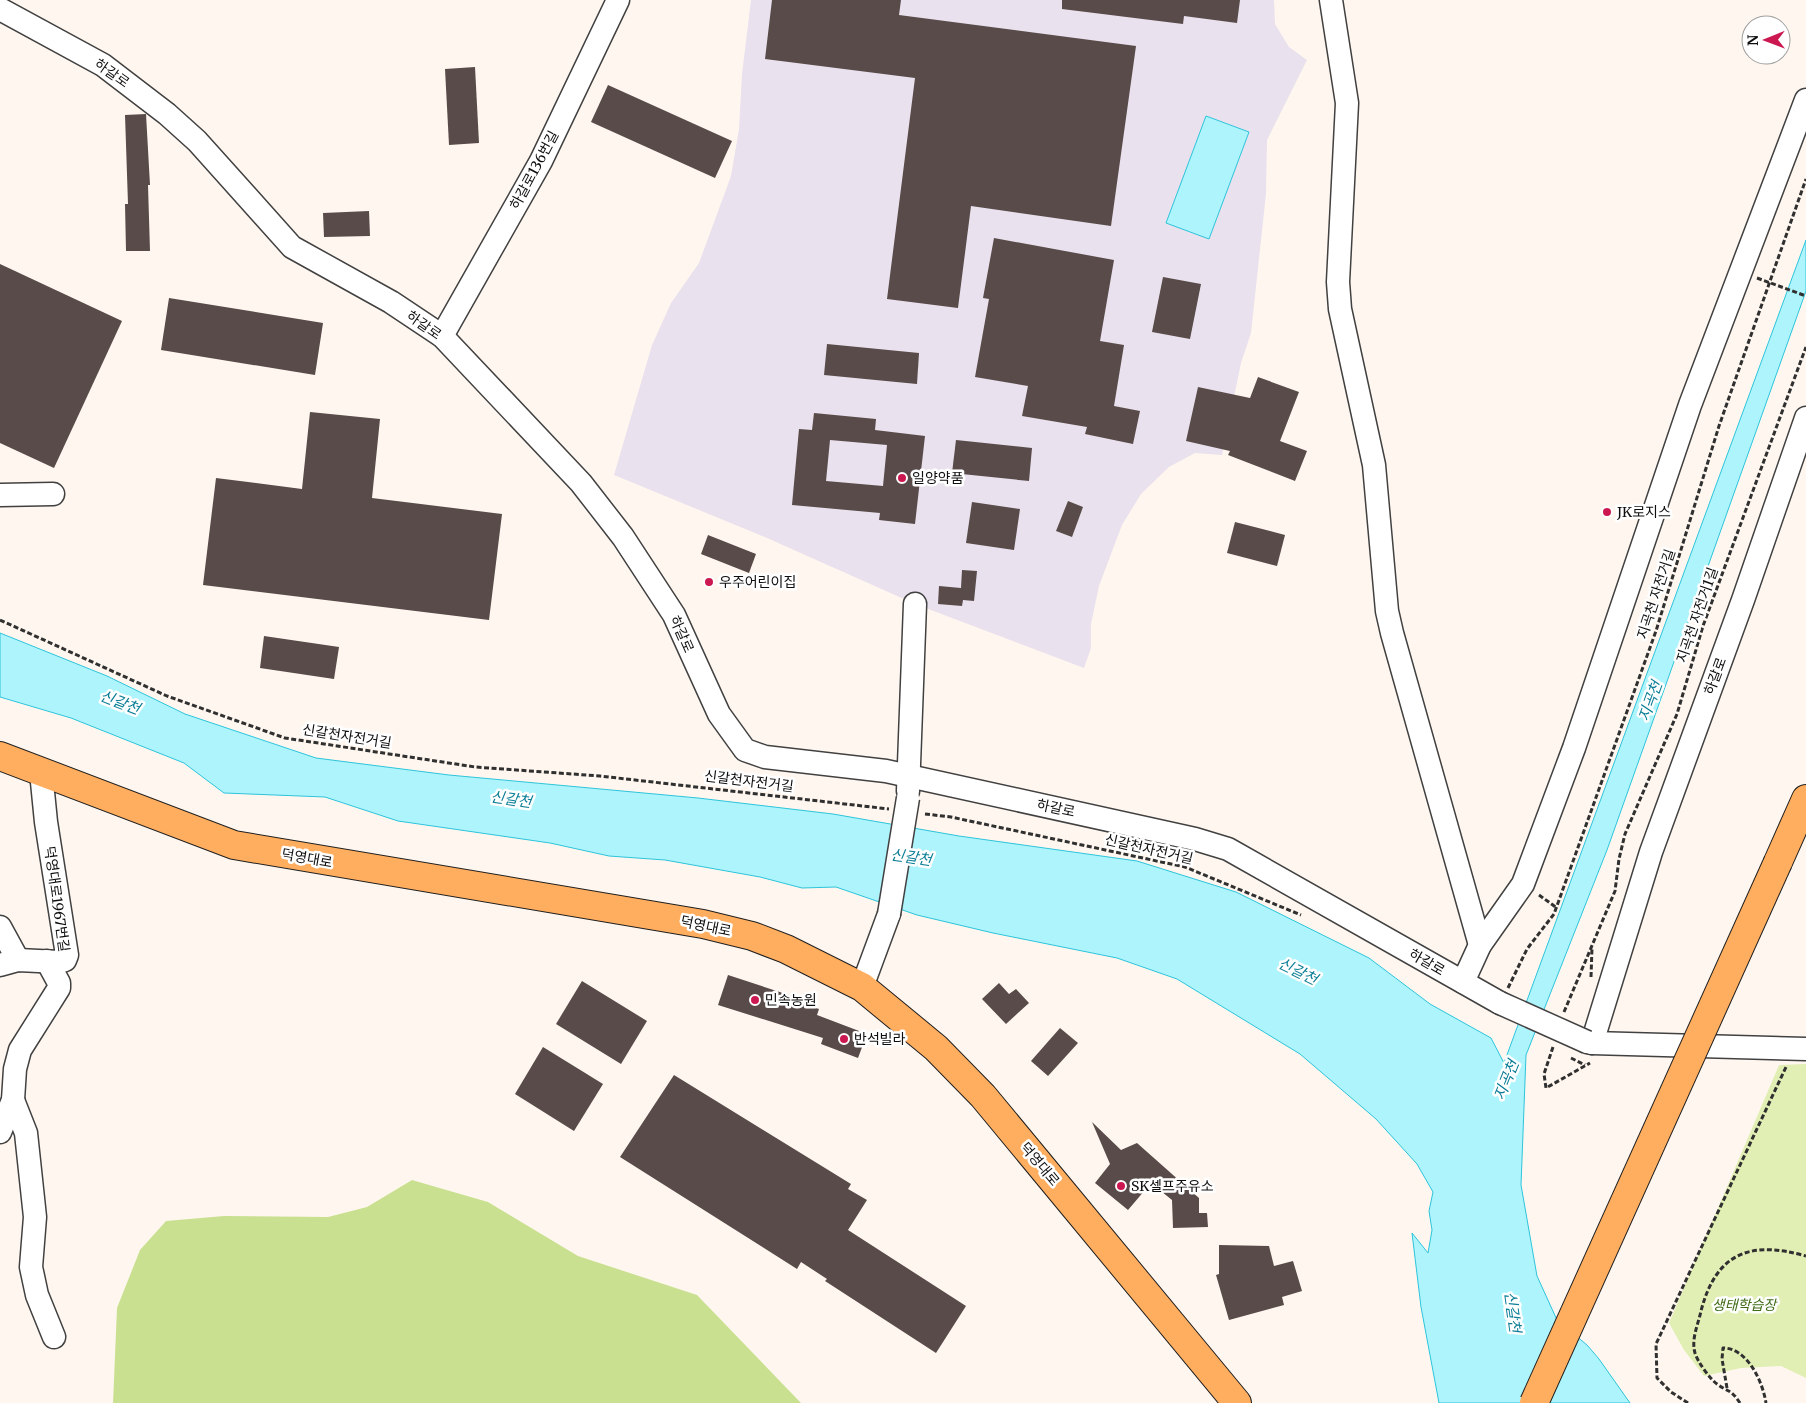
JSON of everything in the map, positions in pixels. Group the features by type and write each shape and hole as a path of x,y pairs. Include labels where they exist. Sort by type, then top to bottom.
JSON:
{"main road":[{"name":"덕영대로","path":"0,756 234,845 703,924 752,936 786,948 862,987 936,1048 983,1096 1237,1403"},
{"path":"1534,1403 1806,799"}],"street":[{"name":"하갈로136번길","path":"442,336 541,161 618,0"},
{"path":"1331,0 1347,104 1338,282 1339,300 1374,465 1387,611 1480,945"},
{"name":"하갈로","path":"0,8 103,65 167,114 197,141 292,247 390,302 442,336 581,483 623,537 674,615 718,714 746,750 765,757 909,767 1228,849 1500,1003 1589,1043 1651,852 1806,418"},
{"path":"1463,982 1480,945 1523,884 1574,748 1690,405 1806,100"},
{"path":"0,495 53,494"},
{"path":"862,987 889,914 908,807 915,604"},
{"name":"덕영대로1967번길","path":"9,962 47,960 59,962 65,960 67,948 46,822 42,772"},
{"path":"0,927 9,962"},
{"path":"0,1132 13,1100 20,1050 59,988 59,982 47,960"},
{"path":"1589,1043 1797,1055"},
{"path":"13,1100 26,1133 35,1217 30,1260 32,1276 37,1295 54,1337"}],"path":[{"name":"지곡천 자전거길","path":"1500,1003 1527,949 1554,914 1656,631 1719,426 1806,179"},
{"path":"1770,282 1806,296"},
{"name":"지곡천 자전거1길","path":"1592,945 1615,891 1618,859 1625,834 1677,714 1703,626 1806,347"},
{"name":"신갈천자전거길","path":"0,620 167,696 285,738 475,767 609,777 908,807 1185,867 1310,919"},
{"path":"1688,1403 1671,1392 1657,1378 1656,1344 1797,1055"},
{"path":"1546,1088 1585,1065 1571,1058"},
{"path":"1740,1403 1732,1391 1717,1384 1696,1355 1693,1341 1705,1296 1714,1277 1732,1258 1759,1250 1806,1256"},
{"path":"1727,1388 1722,1359 1723,1348 1729,1348 1745,1359 1759,1377 1766,1403"}],"shaded area":[{"name":"일양약품","path":"751,0 1274,0 1275,24 1289,47 1307,60 1267,140 1266,194 1251,333 1241,363 1222,455 1195,453 1169,467 1141,494 1122,525 1099,586 1091,624 1091,648 1084,668 915,604 767,538 614,475 652,345 671,303 699,263 731,176 739,129 742,74"}],"green space":[{"name":"생태학습장","path":"1806,1064 1806,1378 1781,1366 1741,1368 1704,1376 1684,1350 1669,1323 1779,1065"},
{"path":"412,1180 488,1202 578,1256 697,1295 801,1403 113,1403 117,1308 140,1250 166,1221 224,1216 328,1217 367,1207"}],"water":[{"path":"1206,116 1249,132 1209,239 1166,223"},
{"path":"1806,240 1806,291 1607,850 1526,1055 1521,1185 1537,1276 1557,1320 1587,1345 1630,1403 1439,1403 1421,1307 1412,1233 1428,1253 1432,1230 1429,1211 1433,1192 1417,1164 1376,1119 1300,1054 1177,979 1117,958 993,933 917,915 836,887 802,888 760,877 665,860 609,856 550,843 398,821 325,797 224,793 184,763 71,718 0,697 0,633 107,676 185,714 316,758 449,775 698,798 833,814 959,836 1137,861 1236,892 1369,958 1430,1004 1491,1038 1504,1063"}],"building":[{"path":"772,0 901,0 899,15 1136,46 1111,226 971,206 958,308 887,299 915,78 765,59"},
{"path":"1062,0 1240,0 1237,23 1184,16 1183,24 1062,9"},
{"path":"475,67 479,143 449,145 445,69"},
{"path":"608,85 732,141 715,178 591,122"},
{"path":"146,114 150,185 148,185 150,251 126,251 125,204 128,204 125,115"},
{"path":"369,211 370,236 324,237 323,213"},
{"path":"994,238 1114,260 1100,341 1124,345 1114,406 1140,411 1133,444 1085,434 1087,427 1022,416 1028,386 975,377 989,299 983,298"},
{"path":"0,264 122,321 54,468 0,443"},
{"path":"1163,277 1201,284 1190,339 1152,332"},
{"path":"169,298 323,323 315,375 161,350"},
{"path":"827,344 919,353 917,384 824,375"},
{"path":"1258,377 1299,392 1280,441 1307,451 1295,481 1228,455 1230,451 1186,441 1198,387 1250,398"},
{"path":"310,412 380,419 372,498 502,514 489,620 203,585 216,478 302,489"},
{"path":"814,413 876,419 875,430 925,436 915,524 879,520 880,513 792,505 799,429 812,430","holes":["830,440 887,445 883,486 826,481"]},
{"path":"956,440 1032,448 1029,481 952,473"},
{"path":"1068,501 1083,507 1072,537 1056,531"},
{"path":"972,502 1020,509 1014,550 966,543"},
{"path":"1235,522 1285,535 1277,566 1227,553"},
{"path":"708,535 756,554 749,573 701,554"},
{"path":"962,570 977,571 974,601 963,600 962,606 938,604 939,586 961,588"},
{"path":"264,636 339,647 334,679 260,668"},
{"path":"728,975 792,996 791,1000 819,1009 817,1015 867,1034 858,1058 821,1044 823,1038 718,1005"},
{"path":"582,981 647,1021 621,1064 556,1024"},
{"path":"999,983 1009,994 1016,989 1029,1003 1006,1024 982,999"},
{"path":"1060,1028 1078,1043 1048,1076 1031,1061"},
{"path":"543,1047 603,1084 574,1131 515,1094"},
{"path":"674,1075 851,1184 848,1189 867,1200 848,1230 966,1306 936,1353 825,1281 827,1279 801,1262 797,1269 620,1157"},
{"path":"1092,1122 1121,1150 1137,1143 1199,1198 1199,1213 1207,1213 1208,1227 1173,1228 1172,1200 1151,1183 1128,1210 1095,1183 1110,1164"},
{"path":"1219,1245 1269,1246 1274,1266 1293,1261 1302,1291 1282,1297 1284,1305 1229,1320 1216,1275 1219,1274"}],"place":[{"name":"일양약품","path":"902,478"},
{"name":"JK로지스","path":"1607,512"},
{"name":"우주어린이집","path":"709,582"},
{"name":"민속농원","path":"755,1000"},
{"name":"반석빌라","path":"844,1039"},
{"name":"SK셀프주유소","path":"1121,1186"}],"water label":[{"name":"지곡천","path":"1650,701"},
{"name":"신갈천","path":"120,702"},
{"name":"신갈천","path":"511,799"},
{"name":"신갈천","path":"911,857"},
{"name":"신갈천","path":"1298,971"},
{"name":"지곡천","path":"1506,1080"},
{"name":"신갈천","path":"1513,1312"}]}
